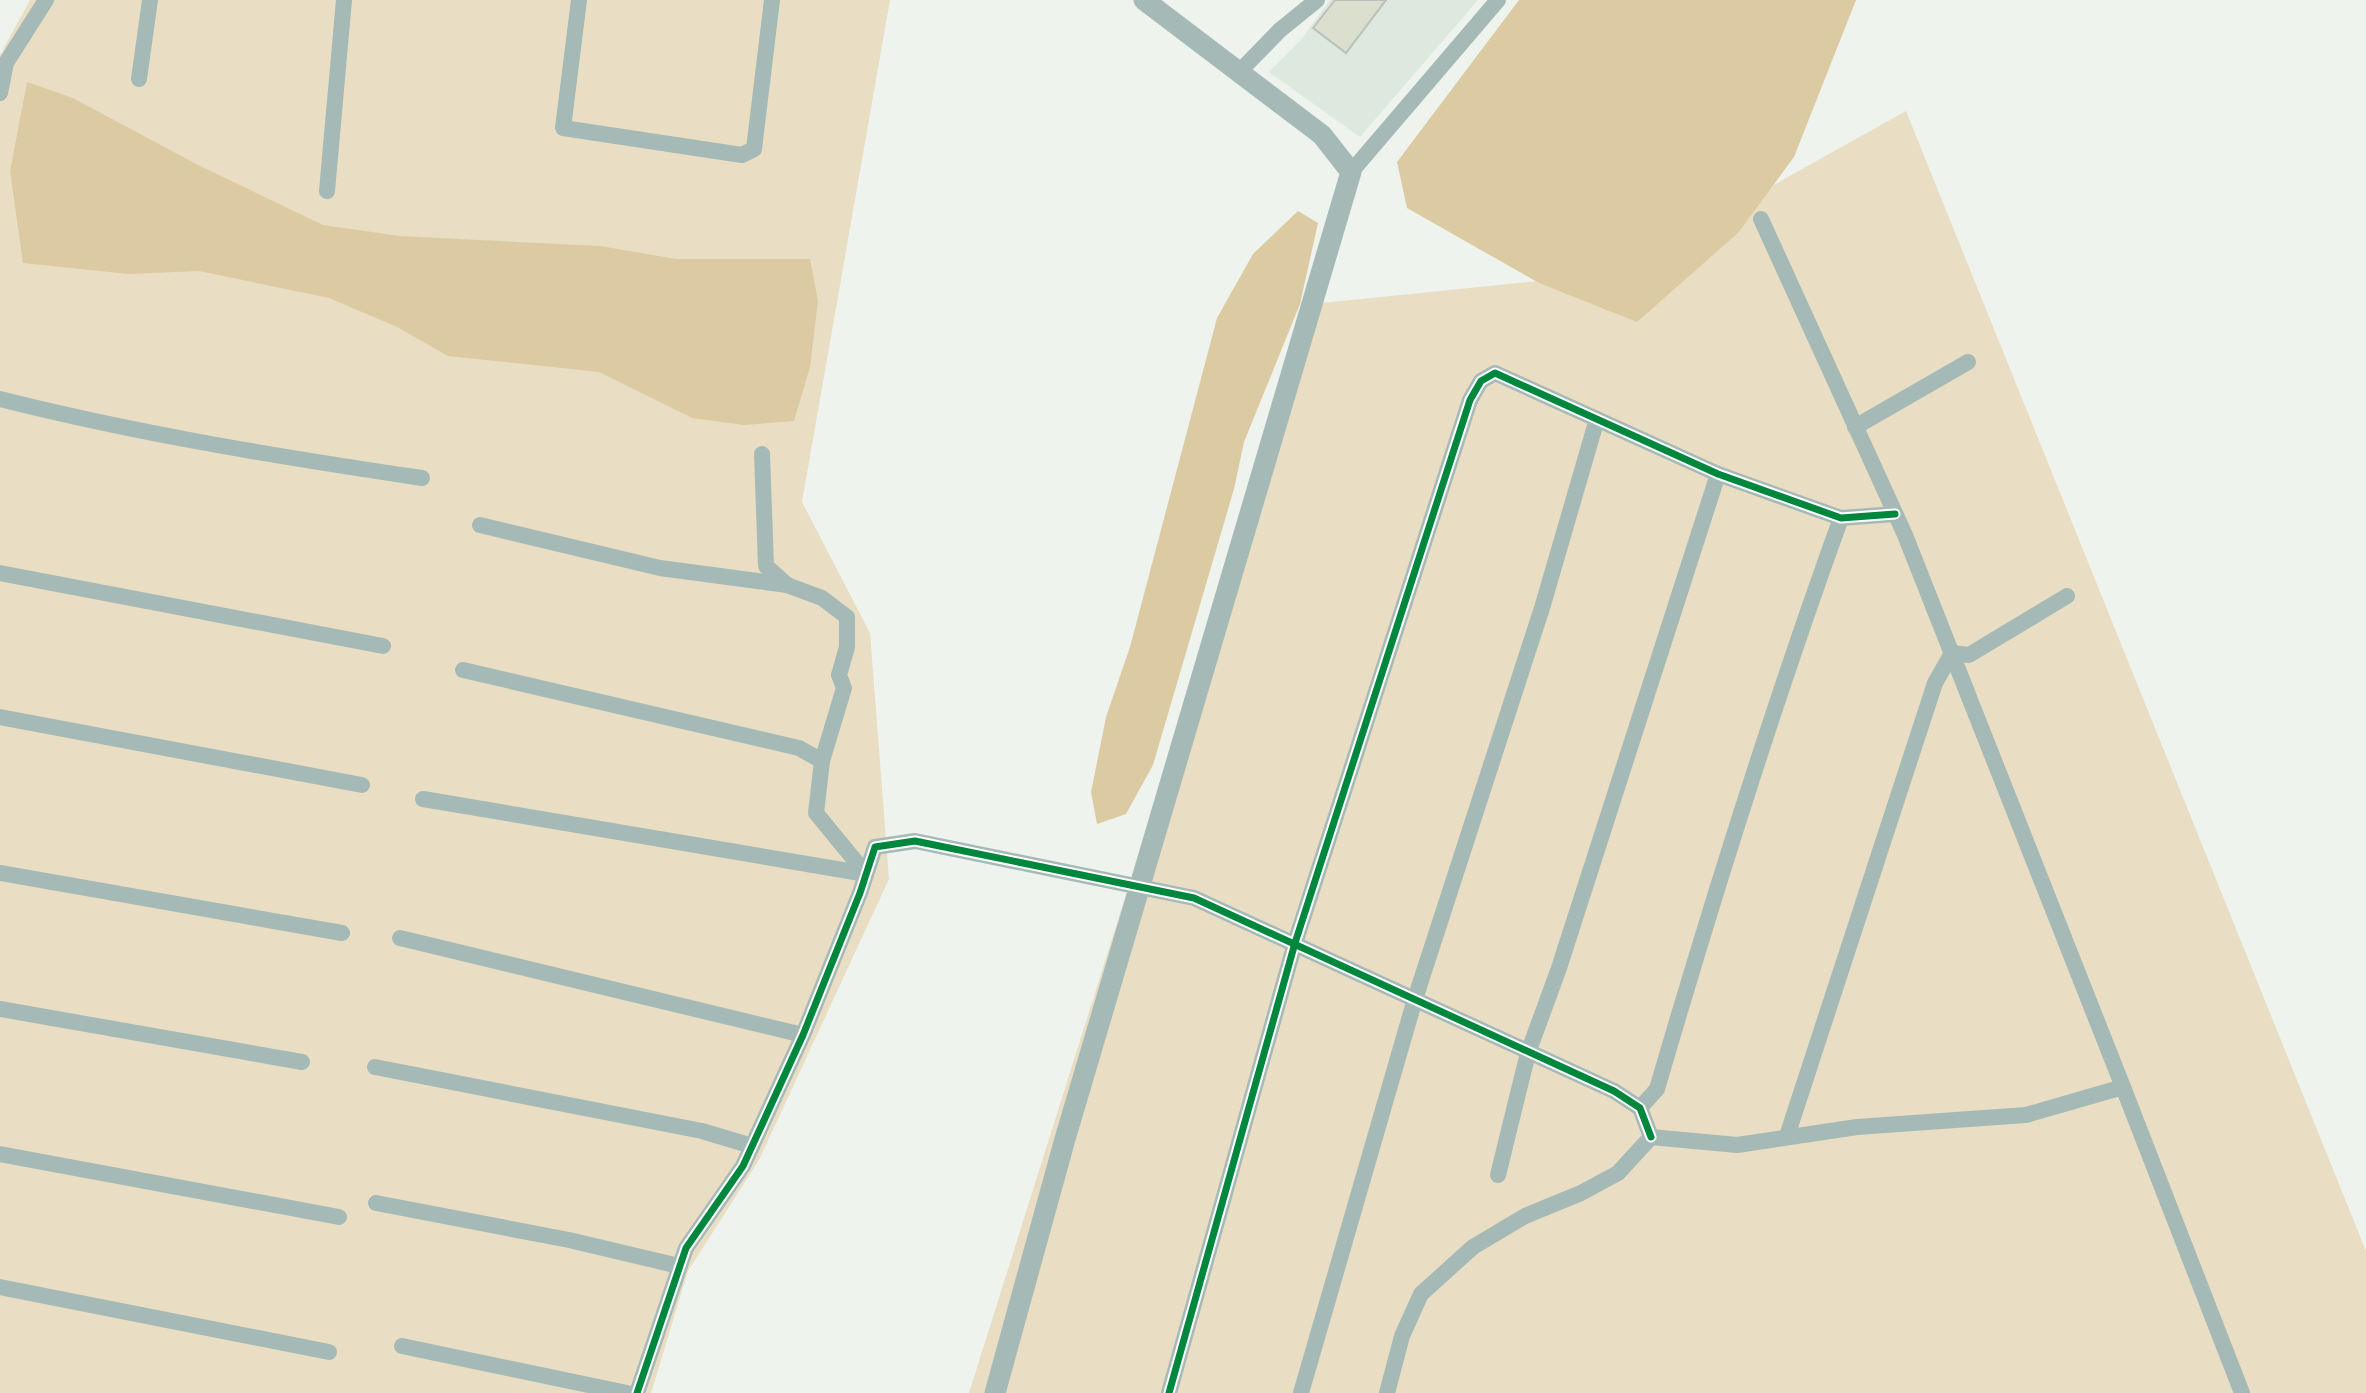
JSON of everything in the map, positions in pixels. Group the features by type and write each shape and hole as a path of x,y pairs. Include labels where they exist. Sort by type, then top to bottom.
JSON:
{"street":[{"path":"0,93 6,63 46,0"},
{"path":"139,79 150,0"},
{"path":"327,191 344,0"},
{"path":"579,0 563,128 741,155 754,149 772,0"},
{"path":"1144,0 1322,135 1351,172"},
{"path":"1239,72 1280,30 1317,0"},
{"path":"995,1393 1139,889 1351,172 1498,0"},
{"path":"1761,219 1895,514 1952,653 2242,1393"},
{"path":"1855,427 1968,362"},
{"path":"1169,1393 1295,943 1471,400 1481,381 1495,373 1718,474 1841,517 1895,514"},
{"path":"0,399 76,418 268,456 422,478"},
{"path":"1301,1393 1415,999 1542,608 1597,419"},
{"path":"762,454 766,566 787,585"},
{"path":"1498,1175 1528,1053 1559,968 1718,474"},
{"path":"1640,1108 1657,1089 1712,904 1805,615 1841,517"},
{"path":"480,525 660,568 787,585 822,598 847,617 847,648 839,675 844,688 822,761 816,813 866,874"},
{"path":"0,573 383,646"},
{"path":"1952,653 1969,655 2067,596"},
{"path":"1787,1136 1935,683 1952,653"},
{"path":"463,670 799,748 822,761"},
{"path":"0,717 362,785"},
{"path":"423,799 866,874"},
{"path":"637,1393 686,1248 743,1166 803,1035 875,847 915,841 1057,868 1139,889 1194,898 1614,1091 1640,1108 1651,1137"},
{"path":"0,873 342,933"},
{"path":"400,938 803,1035"},
{"path":"0,1009 302,1062"},
{"path":"375,1067 702,1131 752,1146"},
{"path":"1651,1137 1737,1145 1787,1136 2026,1115 2123,1087"},
{"path":"1387,1393 1402,1336 1421,1294 1473,1247 1525,1216 1581,1194 1618,1173 1651,1137"},
{"path":"0,1154 339,1217"},
{"path":"376,1203 569,1240 679,1266"},
{"path":"0,1287 329,1352"},
{"path":"402,1346 627,1393"}],"shaded area":[{"path":"30,0 890,0 802,502 870,633 889,879 759,1160 688,1271 651,1393 0,1393 0,55"},
{"path":"1330,0 1478,0 1360,137 1269,72 1300,41"},
{"path":"1519,0 1856,0 1794,157 1738,233 1637,322 1539,283 1407,208 1397,162"},
{"path":"27,82 73,98 198,165 323,225 400,236 600,246 676,259 810,259 818,301 810,367 794,421 744,425 692,418 599,372 448,356 397,327 329,298 199,271 128,274 23,263 10,171"},
{"path":"1906,111 2366,1251 2366,1393 969,1393 1312,304 1616,273"},
{"path":"1298,211 1318,223 1300,304 1244,442 1234,489 1153,765 1126,814 1097,824 1091,792 1106,717 1130,647 1217,318 1253,254"}],"building":[{"path":"1335,0 1386,0 1346,53 1313,28"}],"cycle path":[{"path":"1169,1393 1295,943 1470,400 1481,381 1495,373 1718,474 1841,518 1895,514"},
{"path":"637,1393 686,1248 743,1166 803,1035 860,893 875,847 915,841 1194,898 1614,1091 1640,1108 1651,1137"}]}
